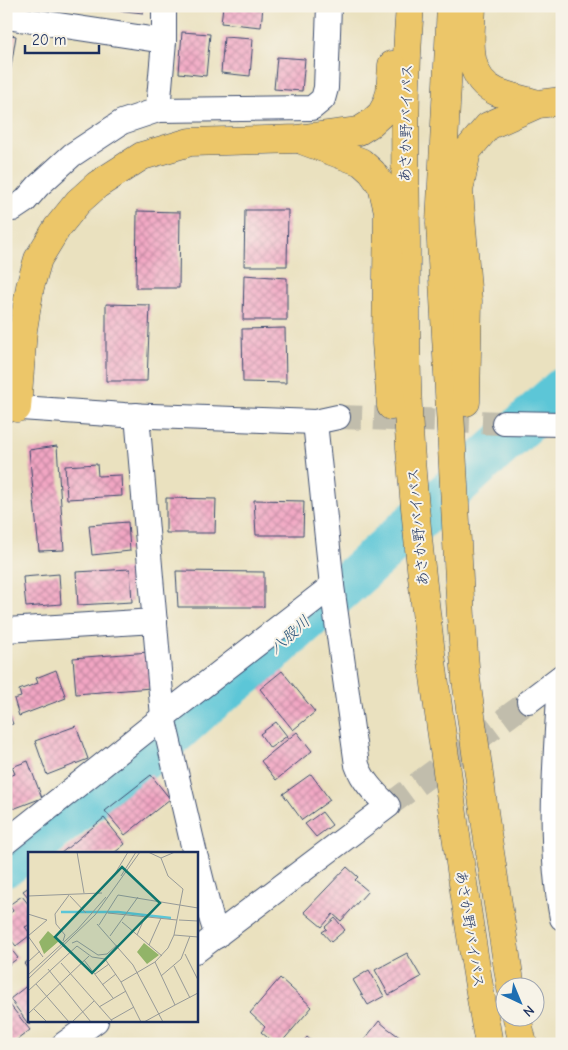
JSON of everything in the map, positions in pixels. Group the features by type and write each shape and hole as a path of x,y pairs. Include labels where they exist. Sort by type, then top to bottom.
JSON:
{"highway":[{"path":"12,407 30,287 38,259 57,228 78,202 97,185 142,156 174,146 190,142 298,139 359,131 381,114 390,93 394,6"},
{"name":"あさか野バイパス","path":"410,6 405,151 406,332 412,470 427,626 469,935 489,1044"},
{"name":"あさか野バイパス","path":"451,6 440,223 461,617 466,680 486,833 509,978"},
{"path":"472,6 471,60 479,79 496,91 550,103"},
{"path":"461,617 473,564 464,449 468,301 459,191 467,151 488,126 550,103"},
{"path":"298,139 361,162 372,172 382,186 388,211 386,343 404,563 427,626"},
{"path":"519,1028 523,1044"}],"street":[{"path":"158,110 164,41 164,6"},
{"path":"6,209 13,209 25,201 38,186 72,155 122,122 158,110 312,108 322,99 326,88 329,6"},
{"path":"6,17 164,41"},
{"path":"12,407 138,415 315,422 338,417"},
{"path":"138,415 163,717 195,852"},
{"path":"198,950 388,806 366,783 357,765 332,586 315,422"},
{"path":"504,423 562,424"},
{"path":"9,833 332,586"},
{"path":"6,630 155,621"},
{"path":"529,701 561,677"},
{"path":"561,677 553,817 557,883 562,918"},
{"path":"198,866 217,936"},
{"path":"64,1044 95,1022"}],"building":[{"path":"117,6 144,6 143,13 116,10"},
{"path":"223,6 263,6 261,27 221,23"},
{"path":"182,32 210,34 206,76 179,73"},
{"path":"6,34 16,36 10,73 6,72"},
{"path":"224,37 253,39 250,76 221,73"},
{"path":"277,57 305,59 302,91 274,89"},
{"path":"6,86 10,87 7,105 6,105"},
{"path":"245,210 288,210 287,266 244,266"},
{"path":"137,211 180,212 179,288 136,288"},
{"path":"244,275 287,278 287,320 243,320"},
{"path":"106,304 150,305 147,381 106,381"},
{"path":"285,328 286,383 243,382 242,329"},
{"path":"57,446 64,550 39,551 29,450"},
{"path":"97,464 98,476 121,475 122,496 67,499 65,466"},
{"path":"166,498 216,499 215,533 166,533"},
{"path":"254,500 304,501 303,535 256,535"},
{"path":"128,522 130,551 92,555 89,525"},
{"path":"130,569 132,602 78,605 76,572"},
{"path":"176,571 264,572 264,607 178,607"},
{"path":"59,574 61,604 26,607 23,577"},
{"path":"149,652 151,688 76,694 73,658"},
{"path":"56,670 66,698 19,716 14,699 21,697 19,690 38,683 36,678"},
{"path":"282,671 315,712 293,730 260,689"},
{"path":"6,706 13,724 6,726"},
{"path":"276,722 287,736 270,748 260,734"},
{"path":"76,726 88,759 47,775 35,741"},
{"path":"297,732 312,751 276,780 261,761"},
{"path":"28,761 42,798 13,809 6,790 6,777 15,774 12,767"},
{"path":"311,774 330,800 302,820 283,794"},
{"path":"151,775 170,799 125,835 105,811"},
{"path":"322,812 332,825 316,837 305,824"},
{"path":"104,818 125,844 115,852 62,852"},
{"path":"347,867 358,877 355,880 368,891 341,921 333,914 322,927 304,912"},
{"path":"28,888 28,897 23,891"},
{"path":"22,896 28,904 28,926 25,927 28,931 28,937 16,946 6,934 6,916 13,911 9,905"},
{"path":"335,918 345,930 331,942 322,932 327,929 325,927"},
{"path":"6,943 18,958 6,967"},
{"path":"407,953 421,977 389,995 375,970"},
{"path":"28,961 28,969 24,964"},
{"path":"369,970 384,996 368,1005 353,980"},
{"path":"280,978 312,1007 280,1044 275,1044 261,1032 265,1027 250,1013"},
{"path":"28,985 28,1022 31,1022 29,1025 10,999"},
{"path":"6,1000 30,1030 13,1043 9,1037 6,1039"},
{"path":"379,1021 386,1027 409,1044 361,1044"},
{"path":"307,1037 315,1044 301,1044"}],"waterway":[{"name":"八股川","path":"6,865 46,836 110,782 155,750 205,705 261,661 562,390"}],"tunnel":[{"path":"338,417 504,423"},
{"path":"388,806 529,701"}]}
